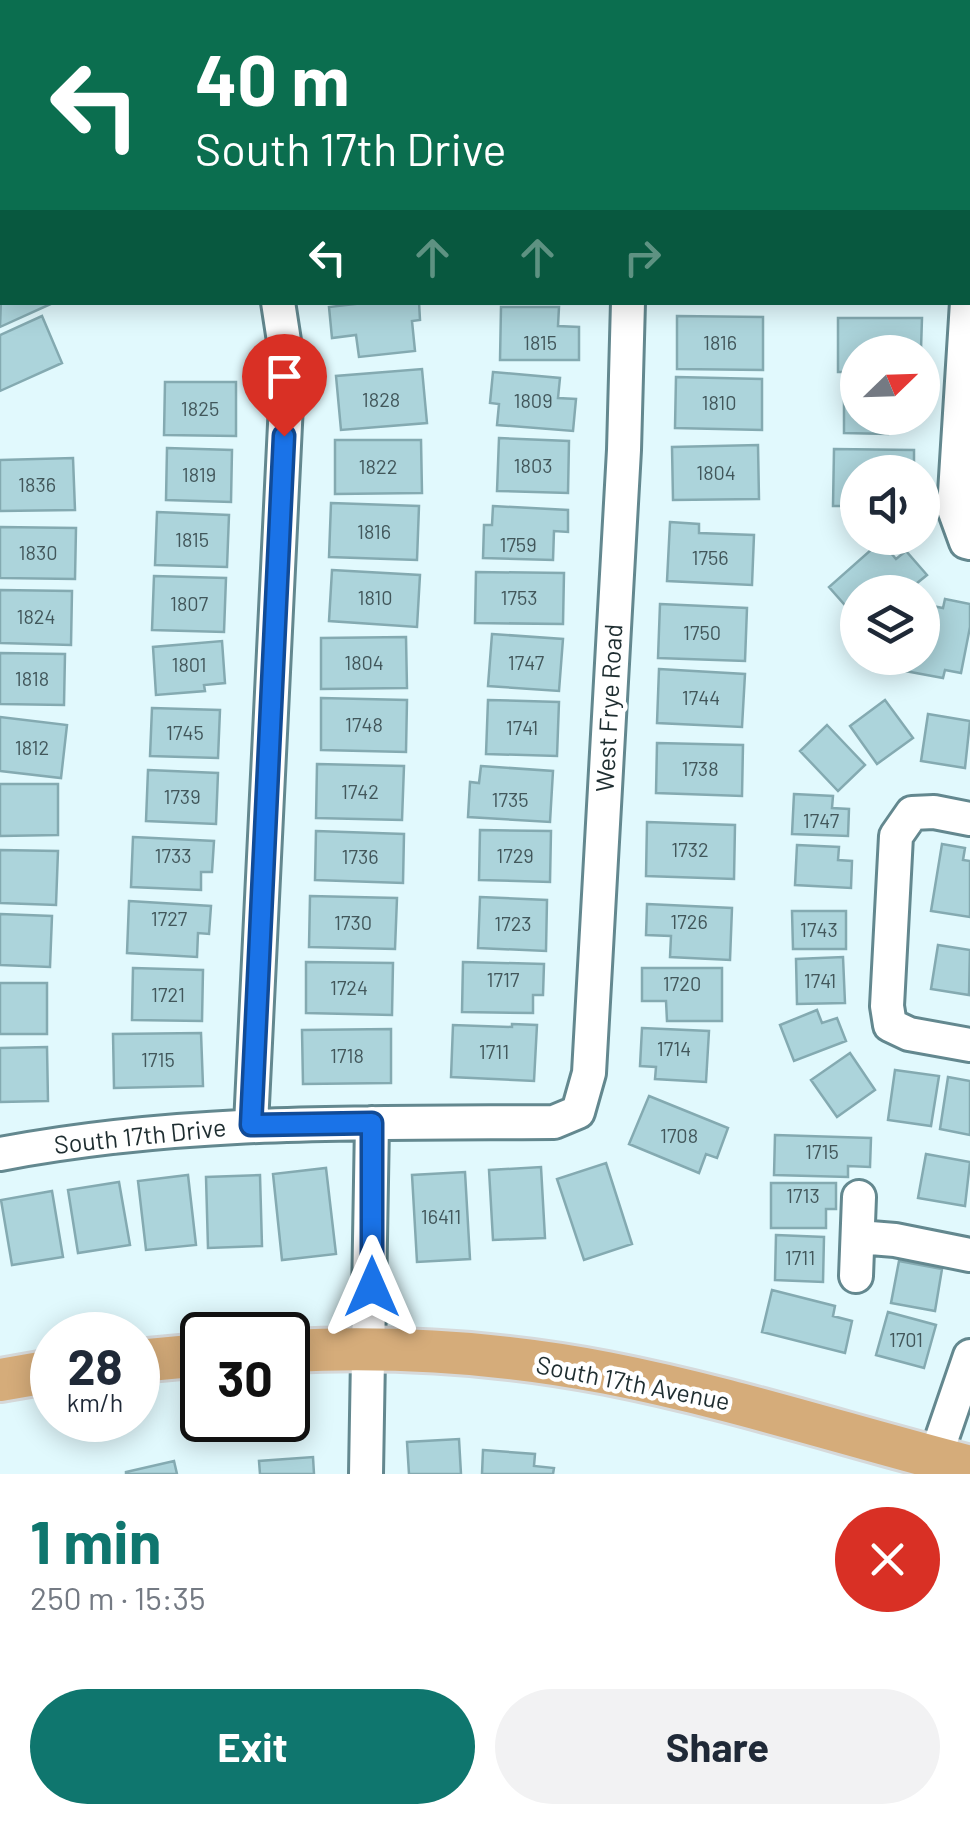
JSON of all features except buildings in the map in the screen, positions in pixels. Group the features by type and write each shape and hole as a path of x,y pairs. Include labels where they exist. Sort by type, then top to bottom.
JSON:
{"main road":[{"name":"South 17th Avenue","path":"310,1351 370,1350 500,1358 606,1373 739,1404 953,1462"},
{"path":"0,1380 30,1375"}],"street":[{"path":"251,1125 286,404 278,305"},
{"name":"West Frye Road","path":"578,1112 589,1073 624,450 628,305"},
{"path":"968,305 954,509 968,542"},
{"path":"970,819 934,812 912,813 896,836 887,1006 890,1025 909,1034 970,1045"},
{"name":"South 17th Drive","path":"0,1154 78,1139 251,1125 554,1122 578,1112"},
{"path":"366,1474 372,1123"},
{"path":"856,1276 859,1197"},
{"path":"858,1237 970,1255"},
{"path":"953,1462 970,1356"}],"route":[{"path":"284,436 251,1125 372,1123 372,1287"}]}
